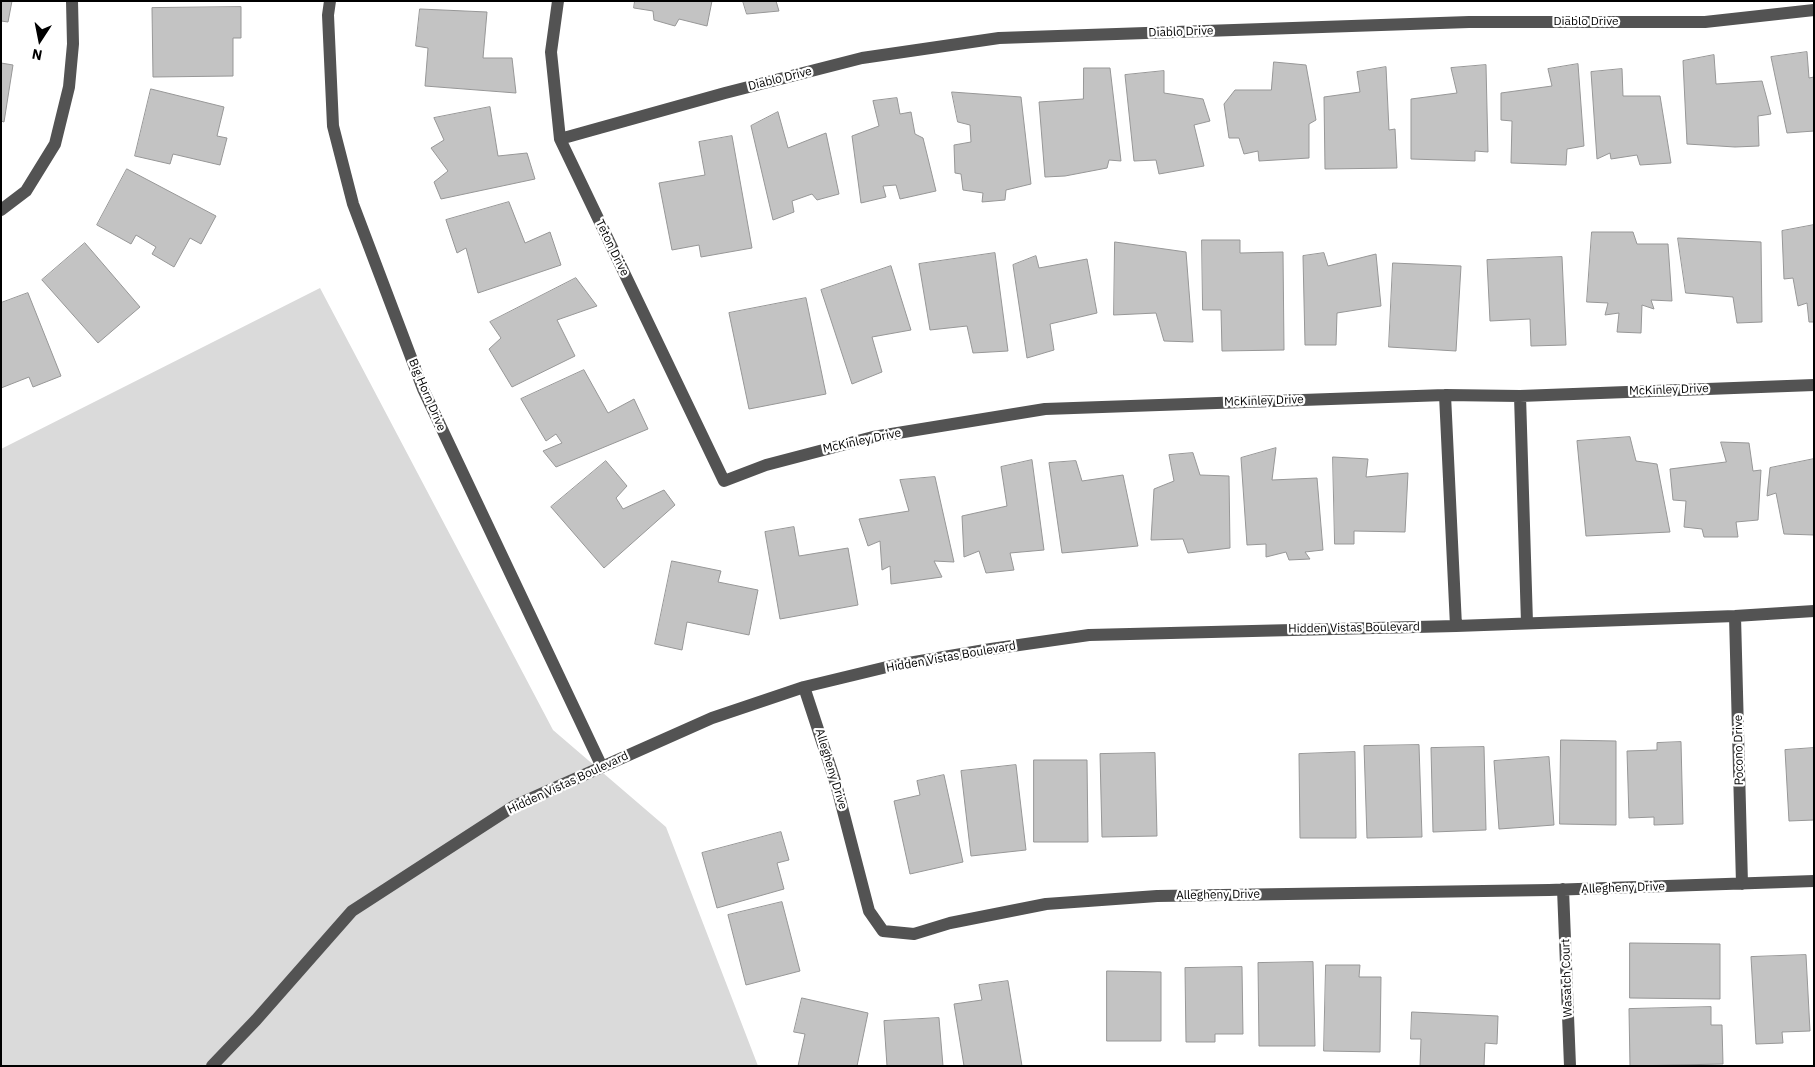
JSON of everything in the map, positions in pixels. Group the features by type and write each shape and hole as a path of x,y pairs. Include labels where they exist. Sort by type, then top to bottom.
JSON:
{"street":[{"path":"1,210 26,191 55,144 70,88 73,44 72,1"},
{"name":"Big Horn Drive","path":"330,1 328,15 333,126 353,204 423,389 602,767"},
{"name":"Teton Drive","path":"558,1 551,52 560,139 724,481"},
{"name":"Diablo Drive","path":"560,139 700,99 862,58 1000,38 1469,22 1705,22 1814,10"},
{"name":"McKinley Drive","path":"724,481 766,464 872,437 1045,409 1446,395 1520,396 1814,385"},
{"path":"1446,395 1456,626"},
{"path":"1520,396 1527,623"},
{"name":"Hidden Vistas Boulevard","path":"212,1066 256,1020 352,911 514,806 712,718 804,687 891,666 991,648 1089,635 1456,626 1735,616 1814,610"},
{"name":"Pocono Drive","path":"1735,616 1742,884"},
{"name":"Allegheny Drive","path":"804,687 836,784 869,911 883,931 914,934 950,923 1046,904 1157,896 1563,889 1814,881"},
{"name":"Wasatch Court","path":"1563,889 1570,1066"}],"shaded area":[{"path":"320,288 553,730 666,827 758,1066 1,1066 1,449"}],"building":[{"path":"1,1 12,1 8,22 1,21"},
{"path":"635,1 712,1 707,26 679,19 675,26 654,20 653,11 634,8"},
{"path":"743,1 776,1 779,11 747,14"},
{"path":"241,7 241,38 233,38 233,76 153,77 152,8"},
{"path":"420,9 487,12 483,58 512,58 516,93 425,86 428,48 416,46"},
{"path":"1807,52 1809,78 1814,77 1814,131 1787,133 1771,57"},
{"path":"1714,55 1716,84 1762,81 1771,114 1758,116 1759,146 1735,147 1687,144 1683,61"},
{"path":"1274,62 1306,65 1316,120 1309,124 1309,158 1259,161 1258,151 1244,154 1239,138 1229,138 1224,104 1235,90 1271,90"},
{"path":"1,63 13,65 4,122 1,121"},
{"path":"1578,64 1584,146 1567,149 1566,165 1511,163 1512,121 1501,120 1501,93 1552,86 1548,69"},
{"path":"1486,65 1488,152 1475,151 1475,161 1411,159 1411,99 1457,93 1451,68"},
{"path":"1386,67 1389,130 1395,129 1397,168 1325,169 1324,97 1360,92 1357,72"},
{"path":"1084,68 1110,68 1121,161 1109,160 1107,168 1065,176 1045,177 1039,102 1083,99"},
{"path":"1622,69 1623,96 1660,96 1671,163 1640,165 1637,155 1611,159 1610,153 1597,159 1591,72"},
{"path":"1164,71 1164,93 1203,99 1210,121 1194,125 1204,166 1159,174 1156,160 1134,161 1125,75"},
{"path":"151,89 224,107 217,136 227,138 220,165 173,154 170,164 135,156"},
{"path":"952,92 1021,97 1031,184 1006,190 1005,200 982,202 983,193 963,190 961,174 955,173 954,145 971,142 970,125 958,122"},
{"path":"897,98 900,114 911,112 915,134 923,138 936,191 900,199 896,185 883,186 886,197 861,203 852,136 879,126 873,101"},
{"path":"490,107 498,156 527,153 535,179 441,199 434,182 448,171 431,148 444,140 434,118"},
{"path":"778,112 788,148 826,133 839,194 817,200 812,194 792,201 794,212 773,220 751,126"},
{"path":"732,136 752,248 701,257 699,245 672,250 659,183 705,175 699,142"},
{"path":"127,169 216,216 201,244 190,238 174,267 152,254 156,247 136,235 131,244 97,225"},
{"path":"509,202 525,243 550,232 561,265 478,293 466,248 457,253 446,220"},
{"path":"1814,225 1814,322 1809,322 1807,303 1798,306 1793,278 1784,279 1782,231"},
{"path":"1592,232 1633,232 1637,244 1668,244 1672,301 1651,300 1654,309 1642,305 1641,333 1617,332 1619,313 1605,315 1608,303 1587,302"},
{"path":"1678,238 1761,242 1762,322 1737,323 1733,297 1686,293"},
{"path":"1202,240 1240,240 1240,253 1283,252 1284,350 1222,351 1221,310 1203,310"},
{"path":"1115,242 1186,252 1193,342 1164,341 1156,313 1114,315"},
{"path":"85,243 140,307 98,343 42,280"},
{"path":"995,253 1008,351 973,353 967,326 930,330 919,264"},
{"path":"1324,253 1328,266 1376,254 1381,306 1337,313 1336,345 1305,345 1303,256"},
{"path":"1036,256 1039,268 1087,259 1097,313 1050,324 1054,350 1027,358 1013,265"},
{"path":"1562,257 1566,345 1531,346 1530,319 1490,321 1487,260"},
{"path":"1393,263 1461,266 1456,351 1389,347"},
{"path":"891,266 911,330 872,337 882,372 852,384 821,290"},
{"path":"576,278 597,306 557,320 575,356 512,387 489,349 501,338 490,322"},
{"path":"28,293 61,376 33,387 29,377 1,388 1,303"},
{"path":"806,298 826,394 749,409 729,313"},
{"path":"584,370 608,413 634,399 648,429 556,467 543,451 562,443 556,434 546,441 521,399"},
{"path":"1630,437 1636,461 1657,464 1670,532 1586,536 1577,441"},
{"path":"1721,442 1749,443 1753,471 1761,470 1758,520 1736,522 1738,537 1704,537 1702,529 1684,527 1686,501 1673,500 1670,469 1726,462"},
{"path":"1276,448 1272,480 1317,478 1323,550 1305,552 1310,559 1289,560 1286,552 1266,557 1266,544 1247,545 1241,458"},
{"path":"1193,453 1200,475 1229,476 1230,548 1188,553 1183,539 1151,540 1154,489 1174,481 1169,455"},
{"path":"1333,457 1368,459 1366,477 1408,473 1405,532 1354,531 1354,544 1335,544"},
{"path":"1814,459 1814,535 1784,534 1776,493 1767,496 1770,468"},
{"path":"1032,460 1044,550 1010,553 1014,570 986,573 979,551 964,557 962,516 1007,506 1001,467"},
{"path":"606,461 627,486 616,498 623,509 664,490 675,505 604,568 551,507"},
{"path":"1076,461 1082,481 1123,475 1138,546 1062,553 1049,463"},
{"path":"935,477 954,562 934,561 942,577 891,584 890,566 882,570 880,541 868,546 859,519 909,511 900,480"},
{"path":"794,527 799,556 848,548 858,605 780,619 765,532"},
{"path":"672,561 721,571 718,582 758,590 749,635 687,622 682,650 655,644"},
{"path":"1561,740 1616,741 1616,825 1560,824"},
{"path":"1681,742 1683,824 1654,825 1654,817 1629,818 1627,751 1657,750 1657,743"},
{"path":"1419,745 1422,837 1367,838 1364,746"},
{"path":"1484,747 1486,830 1433,832 1431,748"},
{"path":"1814,748 1814,820 1789,821 1785,750"},
{"path":"1355,752 1356,838 1300,838 1299,754"},
{"path":"1155,753 1157,836 1102,837 1100,754"},
{"path":"1549,757 1554,825 1499,829 1494,761"},
{"path":"1034,760 1087,760 1088,842 1034,842"},
{"path":"1016,765 1026,850 971,856 961,771"},
{"path":"944,775 963,862 910,874 894,801 920,795 917,781"},
{"path":"781,832 789,860 777,863 784,889 717,908 702,853"},
{"path":"782,902 800,971 746,985 728,915"},
{"path":"1630,943 1720,944 1720,999 1630,998"},
{"path":"1806,955 1810,1031 1782,1032 1783,1043 1756,1044 1751,957"},
{"path":"1313,962 1315,1046 1259,1046 1258,963"},
{"path":"1326,965 1360,965 1359,977 1381,977 1380,1052 1324,1051"},
{"path":"1242,967 1243,1034 1215,1034 1215,1042 1186,1042 1185,968"},
{"path":"1107,971 1161,972 1161,1041 1107,1041"},
{"path":"1008,981 1022,1066 964,1066 954,1004 982,1000 979,985"},
{"path":"802,998 868,1013 857,1066 798,1066 805,1034 794,1032"},
{"path":"1711,1007 1711,1025 1722,1025 1723,1064 1630,1066 1629,1009"},
{"path":"1412,1012 1498,1016 1497,1044 1485,1043 1484,1066 1420,1066 1421,1039 1411,1039"},
{"path":"939,1018 943,1066 887,1066 884,1021"}]}
